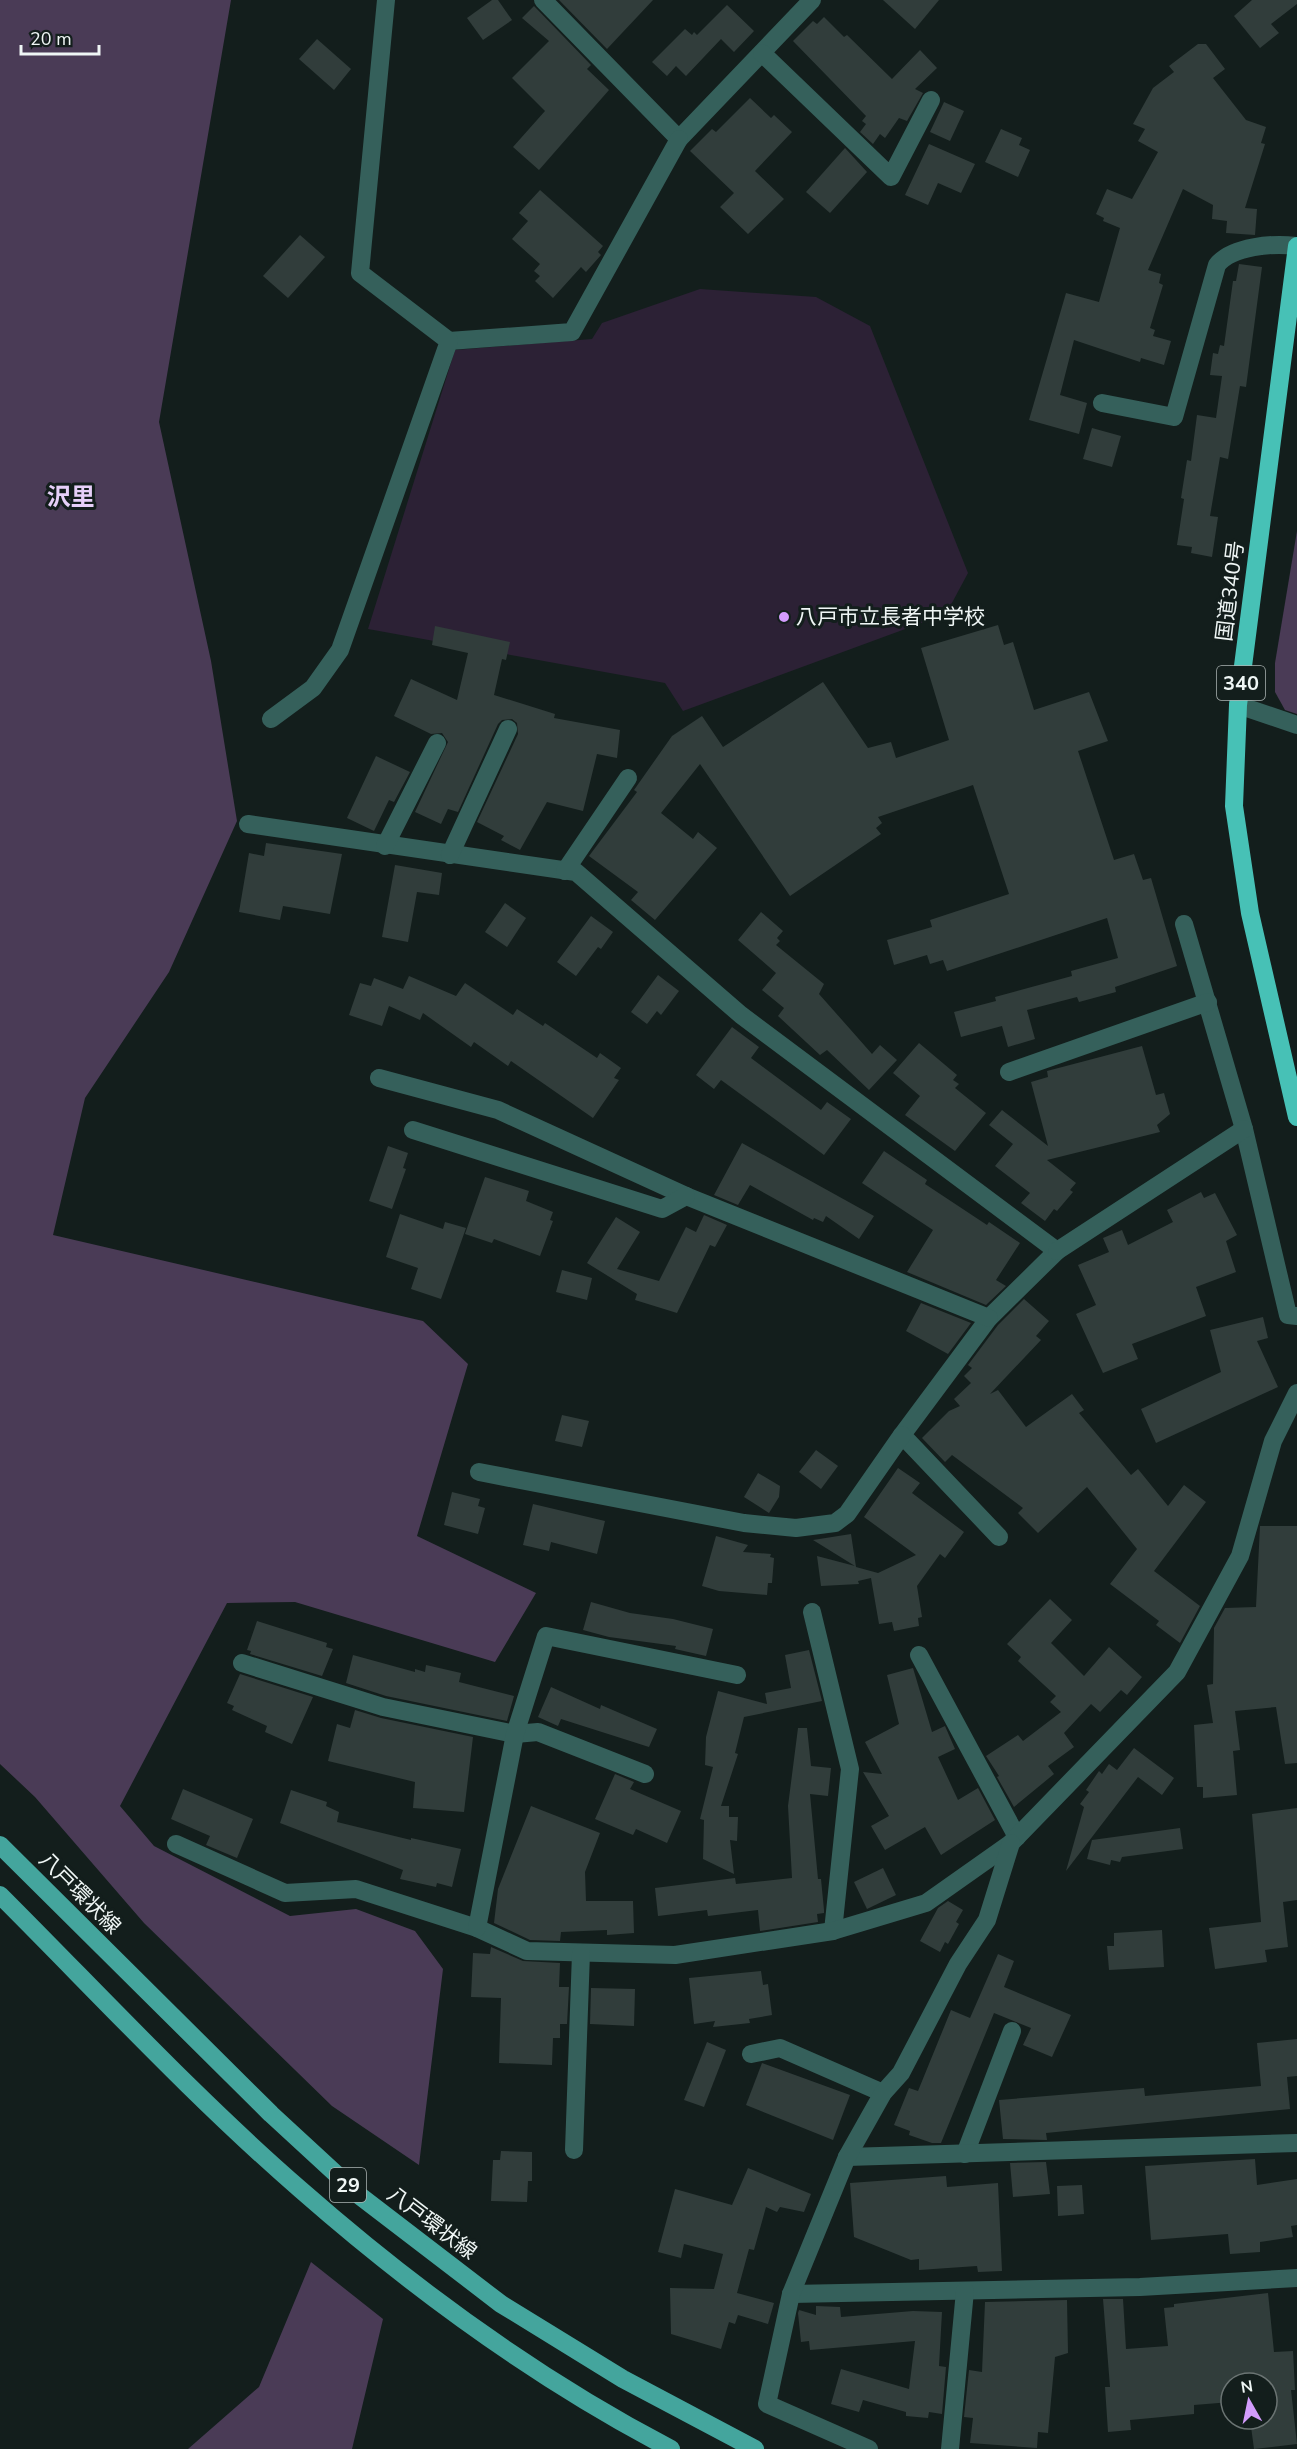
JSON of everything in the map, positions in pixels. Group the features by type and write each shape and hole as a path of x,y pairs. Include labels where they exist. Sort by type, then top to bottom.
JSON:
{"highway":[{"name":"国道340号","path":"1297,246 1238,705 1234,806 1250,913 1297,1117"}],"main road":[{"name":"八戸環状線","path":"0,1845 271,2114 360,2196 501,2304 622,2379 755,2449"},
{"name":"29","path":"0,1895 300,2189 400,2272 517,2360 672,2449"}],"street":[{"path":"386,0 360,273 449,341 572,332 679,139 812,0"},
{"path":"543,0 679,139"},
{"path":"762,53 891,177 931,100"},
{"path":"1102,403 1174,417 1217,266 1225,256 1279,244 1297,246"},
{"path":"271,719 313,688 340,650 449,341"},
{"path":"1238,705 1297,725"},
{"path":"450,855 508,729"},
{"path":"385,846 437,743"},
{"path":"565,871 628,778"},
{"path":"248,824 385,846 576,872 741,1015 1057,1251"},
{"path":"1185,924 1244,1129 1288,1315 1297,1316"},
{"path":"1009,1072 1208,1002"},
{"path":"379,1078 498,1110 686,1196 989,1318"},
{"path":"479,1472 744,1523 796,1528 835,1523 847,1515 902,1435 989,1318 1057,1251 1244,1129"},
{"path":"413,1130 662,1209 686,1196"},
{"path":"176,1844 285,1893 356,1889 477,1928 527,1951 675,1955 833,1931 926,1903 1014,1840 1177,1672 1240,1556 1273,1441 1297,1393"},
{"path":"902,1435 999,1537"},
{"path":"812,1612 850,1769 833,1931"},
{"path":"477,1928 515,1734 546,1636 736,1675"},
{"path":"869,2449 767,2404 791,2294 847,2157 883,2092 901,2073 958,1964 987,1920 1014,1840 919,1655"},
{"path":"242,1663 383,1707 515,1734 538,1732 645,1774"},
{"path":"574,2150 581,1953"},
{"path":"965,2154 1012,2031"},
{"path":"751,2054 780,2048 883,2092"},
{"path":"847,2157 1297,2143"},
{"path":"791,2294 1148,2287 1297,2278"},
{"path":"950,2449 965,2291"}],"shaded area":[{"path":"0,0 231,0 159,422 211,661 237,821 169,972 85,1098 53,1235 423,1321 468,1364 417,1536 536,1593 495,1662 295,1602 227,1603 120,1806 154,1846 290,1916 356,1909 415,1931 443,1969 419,2165 332,2106 144,1923 35,1797 0,1764"},
{"path":"700,289 816,297 870,326 968,573 946,614 683,711 665,683 368,629 455,350 592,339 602,323"},
{"path":"1297,531 1297,714 1285,710 1275,692 1275,663"},
{"path":"311,2262 383,2319 352,2449 188,2449 259,2387"}],"building":[{"path":"492,0 498,0 512,20 483,40 467,18"},
{"path":"559,0 653,0 607,49"},
{"path":"883,0 939,0 915,29"},
{"path":"1252,0 1297,0 1297,4 1271,24 1279,33 1260,48 1234,16"},
{"path":"727,5 754,31 734,52 721,39 686,76 676,66 667,76 652,62 685,29 692,35 694,32 697,35"},
{"path":"534,6 591,65 587,69 609,90 539,170 513,147 545,111 512,78 549,41 522,18"},
{"path":"824,17 844,37 847,35 892,79 920,50 937,68 915,89 923,93 907,121 899,118 885,138 880,134 873,144 860,132 866,124 862,121 866,116 793,41 813,21 817,24"},
{"path":"317,39 351,69 334,90 299,59"},
{"path":"1198,44 1206,44 1225,69 1213,78 1246,120 1266,127 1261,143 1265,144 1245,208 1257,209 1255,235 1226,233 1227,221 1212,219 1213,205 1183,189 1148,270 1161,274 1159,283 1163,285 1150,328 1155,330 1153,336 1171,341 1164,365 1141,358 1140,362 1074,340 1060,395 1087,403 1079,434 1029,420 1066,293 1099,302 1120,228 1103,221 1104,218 1096,214 1107,189 1132,199 1158,152 1138,141 1145,129 1133,124 1153,88 1174,72 1169,66"},
{"path":"750,98 771,118 774,115 792,132 755,171 784,199 748,234 720,207 734,193 690,151 712,129 716,132"},
{"path":"944,102 964,111 950,141 930,132"},
{"path":"1001,129 1022,138 1019,145 1030,150 1018,177 985,162"},
{"path":"929,144 975,164 961,193 938,183 928,205 905,195"},
{"path":"845,148 867,172 830,213 806,192"},
{"path":"540,190 603,246 598,252 601,255 586,272 581,267 553,298 535,281 540,276 534,271 540,264 512,239 528,221 519,213"},
{"path":"300,235 325,257 288,298 263,276"},
{"path":"1239,264 1262,267 1246,387 1240,386 1228,459 1220,457 1210,516 1218,517 1212,557 1191,553 1192,547 1177,545 1184,499 1181,498 1187,460 1191,461 1197,415 1216,418 1222,376 1210,375 1213,353 1218,354 1220,345 1224,346 1233,281 1236,281"},
{"path":"1092,428 1121,436 1112,467 1083,459"},
{"path":"998,625 1004,645 1013,642 1034,710 1089,692 1108,741 1078,751 1114,860 1134,854 1143,880 1151,878 1177,966 1115,987 1116,992 1079,1002 1077,997 1027,1010 1035,1039 1008,1047 1002,1026 961,1037 954,1012 996,1001 995,997 1072,976 1071,971 1118,958 1107,918 947,971 943,960 930,964 927,955 894,965 887,940 932,927 930,920 1009,894 973,785 878,817 882,823 876,828 881,834 790,896 700,764 661,813 693,839 698,832 717,848 655,920 631,900 638,892 589,856 637,792 634,790 672,736 702,716 723,747 823,682 868,748 891,742 896,758 949,740 921,648"},
{"path":"435,626 510,642 506,660 502,659 494,695 555,714 554,718 620,730 617,758 597,754 583,811 547,802 520,850 501,840 504,836 477,822 518,734 517,723 512,719 502,720 498,724 458,812 448,809 441,824 415,812 448,742 442,733 431,734 394,716 411,679 457,700 468,653 432,645"},
{"path":"376,756 410,772 394,802 389,800 374,831 347,818"},
{"path":"266,843 342,854 330,914 283,906 280,920 239,912 249,853 264,856"},
{"path":"395,865 442,873 439,895 417,892 408,942 382,937"},
{"path":"505,903 526,918 507,947 485,932"},
{"path":"761,912 783,931 777,938 780,941 776,945 824,984 819,994 872,1054 880,1045 897,1060 869,1090 827,1050 820,1055 778,1016 784,1008 762,990 776,973 738,940"},
{"path":"591,916 613,932 601,949 598,947 576,976 557,962"},
{"path":"658,975 679,991 661,1015 657,1011 647,1024 631,1012"},
{"path":"409,976 456,996 465,983 513,1015 517,1009 543,1026 545,1023 597,1058 600,1053 621,1068 614,1078 619,1080 593,1118 511,1061 508,1066 474,1042 471,1047 423,1013 420,1020 389,1006 382,1026 349,1015 360,983 371,986 374,978 403,989"},
{"path":"732,1027 759,1047 751,1058 821,1110 827,1102 851,1119 824,1155 721,1080 714,1089 696,1075"},
{"path":"919,1043 957,1075 953,1080 959,1084 955,1088 986,1113 955,1151 905,1115 920,1096 893,1073"},
{"path":"1142,1046 1156,1095 1164,1093 1170,1114 1157,1125 1160,1132 1047,1160 1076,1183 1070,1190 1073,1192 1057,1211 1054,1209 1045,1221 1021,1203 1030,1193 995,1166 1013,1144 989,1125 1002,1110 1048,1146 1031,1082 1048,1077 1047,1071"},
{"path":"742,1143 874,1216 859,1239 826,1216 823,1222 814,1218 813,1220 750,1185 738,1205 714,1195"},
{"path":"388,1146 408,1153 403,1168 406,1169 392,1209 369,1201"},
{"path":"884,1151 927,1180 925,1184 987,1225 989,1222 1020,1243 996,1280 1006,1286 986,1305 907,1272 933,1230 862,1183"},
{"path":"485,1177 529,1191 526,1201 553,1212 550,1220 553,1221 540,1256 494,1239 492,1243 465,1234"},
{"path":"1201,1192 1204,1198 1215,1193 1237,1235 1226,1241 1236,1272 1196,1287 1206,1316 1132,1344 1138,1359 1103,1373 1076,1314 1096,1305 1078,1265 1109,1252 1103,1238 1122,1230 1128,1245 1173,1222 1167,1210"},
{"path":"400,1214 443,1229 445,1222 466,1228 441,1299 411,1289 418,1268 386,1257"},
{"path":"704,1215 727,1225 715,1247 710,1245 677,1313 635,1300 637,1294 587,1263 616,1217 640,1232 617,1269 659,1281 686,1227 696,1232"},
{"path":"562,1270 592,1278 587,1300 556,1292"},
{"path":"1024,1299 1049,1321 1036,1336 1041,1340 990,1394 998,1390 1026,1427 1072,1394 1084,1410 1079,1413 1131,1475 1138,1469 1168,1506 1184,1485 1206,1502 1154,1571 1200,1606 1180,1643 1156,1625 1159,1621 1110,1584 1137,1549 1087,1487 1038,1533 1018,1513 1023,1508 952,1455 945,1462 922,1438 949,1411 960,1406 954,1399 971,1383 964,1376 972,1368 968,1365 998,1325"},
{"path":"921,1303 971,1323 948,1354 906,1331"},
{"path":"1263,1317 1268,1338 1257,1341 1278,1387 1156,1443 1141,1409 1221,1372 1210,1330"},
{"path":"562,1415 589,1421 582,1447 555,1441"},
{"path":"816,1450 838,1466 821,1489 799,1472"},
{"path":"898,1468 920,1483 912,1493 964,1532 945,1558 940,1554 917,1586 922,1617 918,1618 919,1626 894,1631 892,1622 879,1624 871,1578 858,1581 859,1584 821,1586 817,1556 855,1566 813,1540 851,1534 856,1567 878,1573 916,1555 864,1517"},
{"path":"758,1473 780,1486 779,1497 769,1513 744,1497"},
{"path":"452,1492 480,1499 478,1506 485,1508 478,1534 444,1525"},
{"path":"533,1504 605,1521 597,1554 551,1542 549,1551 523,1545"},
{"path":"1260,1526 1297,1526 1297,1763 1285,1764 1276,1707 1235,1711 1240,1750 1233,1751 1237,1795 1203,1798 1203,1787 1197,1787 1194,1725 1213,1723 1207,1685 1213,1684 1214,1628 1225,1608 1256,1607"},
{"path":"716,1536 748,1545 743,1552 771,1554 770,1557 774,1558 772,1583 768,1583 767,1595 719,1591 702,1586"},
{"path":"1050,1599 1072,1620 1051,1643 1084,1676 1109,1647 1142,1677 1127,1695 1121,1690 1100,1712 1091,1704 1064,1733 1074,1747 1048,1766 1054,1774 1014,1807 986,1756 1018,1735 1023,1741 1061,1712 1050,1702 1056,1696 1018,1661 1021,1657 1007,1644"},
{"path":"591,1602 630,1613 673,1619 713,1629 706,1656 675,1649 676,1646 609,1637 583,1630"},
{"path":"257,1621 327,1643 326,1647 333,1649 322,1676 250,1654 251,1651 247,1650"},
{"path":"809,1650 822,1701 744,1717 735,1753 738,1754 721,1806 729,1806 729,1817 738,1817 737,1841 730,1840 734,1874 703,1859 704,1820 700,1819 713,1767 705,1765 706,1737 718,1691 767,1704 765,1693 791,1688 785,1655"},
{"path":"353,1655 415,1672 415,1669 425,1672 426,1665 461,1673 459,1682 514,1696 507,1721 386,1696 346,1683"},
{"path":"913,1668 932,1732 945,1726 955,1749 938,1757 958,1800 978,1788 995,1820 941,1855 925,1827 885,1850 871,1826 889,1816 863,1772 882,1774 865,1742 899,1724 887,1675"},
{"path":"240,1674 313,1697 292,1744 265,1732 267,1726 232,1710 234,1706 227,1703"},
{"path":"551,1687 600,1709 601,1705 657,1729 649,1747 561,1719 558,1726 538,1717"},
{"path":"355,1710 381,1718 473,1737 464,1812 413,1808 415,1782 328,1761 337,1724 350,1728"},
{"path":"798,1728 807,1728 811,1766 831,1768 828,1796 810,1794 818,1879 821,1879 824,1910 824,1913 817,1914 818,1922 760,1931 758,1910 708,1916 707,1910 658,1916 655,1888 735,1878 736,1884 792,1878 788,1806"},
{"path":"1134,1748 1174,1778 1162,1795 1138,1777 1066,1871 1084,1807 1080,1804 1089,1792 1086,1790 1099,1771 1102,1774 1109,1764 1117,1770"},
{"path":"615,1774 634,1782 630,1789 681,1811 667,1843 636,1829 633,1835 595,1819"},
{"path":"183,1789 253,1819 237,1858 206,1845 210,1836 171,1819"},
{"path":"291,1790 327,1802 326,1806 339,1812 337,1822 411,1840 411,1838 461,1849 452,1887 437,1883 436,1887 400,1879 403,1870 280,1823"},
{"path":"531,1806 600,1833 585,1872 586,1901 633,1901 634,1933 607,1935 607,1930 561,1932 560,1941 530,1940 494,1923 498,1889"},
{"path":"1297,1808 1297,1900 1283,1902 1288,1947 1265,1950 1267,1962 1215,1969 1209,1928 1261,1922 1252,1814"},
{"path":"1180,1828 1183,1849 1122,1857 1120,1862 1111,1860 1110,1865 1087,1859 1092,1840"},
{"path":"883,1868 896,1895 867,1909 854,1882"},
{"path":"948,1901 963,1910 956,1922 959,1924 948,1944 945,1942 940,1952 920,1941 938,1908"},
{"path":"1162,1930 1164,1967 1109,1970 1107,1946 1114,1946 1114,1933"},
{"path":"491,1947 523,1961 560,1963 559,1987 569,1987 567,2024 560,2024 560,2038 553,2038 552,2065 499,2063 501,1998 471,1997 473,1953 490,1954"},
{"path":"998,1954 1014,1961 1004,1987 1071,2015 1052,2057 1023,2045 1031,2028 994,2013 941,2143 932,2143 909,2135 910,2131 894,2125 909,2088 918,2091 951,2010 970,2018"},
{"path":"761,1971 763,1985 768,1984 772,2015 749,2019 750,2023 713,2027 715,2021 694,2024 689,1978"},
{"path":"591,1988 635,1989 634,2026 590,2024"},
{"path":"1297,2039 1297,2076 1287,2077 1290,2109 1046,2133 1047,2140 1003,2139 999,2100 1144,2088 1145,2096 1261,2086 1257,2043"},
{"path":"707,2042 726,2050 704,2107 684,2100"},
{"path":"762,2063 850,2095 833,2140 746,2105"},
{"path":"501,2151 532,2152 532,2181 528,2181 527,2202 491,2201 493,2160 500,2160"},
{"path":"1255,2159 1257,2185 1297,2179 1297,2225 1291,2226 1293,2237 1260,2242 1260,2252 1230,2254 1228,2234 1151,2240 1145,2166"},
{"path":"1046,2162 1050,2194 1013,2197 1010,2163"},
{"path":"748,2168 811,2194 804,2212 780,2207 777,2212 766,2207 754,2250 749,2249 737,2293 774,2303 768,2324 738,2315 735,2324 729,2322 721,2349 671,2334 670,2288 714,2289 723,2254 684,2244 681,2258 658,2252 675,2189 732,2205"},
{"path":"946,2176 947,2187 998,2183 1002,2271 978,2272 977,2266 919,2270 919,2259 911,2260 854,2237 850,2183"},
{"path":"1082,2185 1084,2214 1058,2216 1057,2186"},
{"path":"1268,2293 1274,2352 1293,2351 1295,2390 1291,2390 1297,2444 1254,2449 1252,2431 1279,2431 1279,2371 1219,2371 1219,2403 1194,2405 1194,2414 1130,2420 1131,2430 1108,2432 1105,2387 1110,2387 1103,2299 1123,2299 1126,2349 1168,2346 1164,2308 1174,2307 1174,2304"},
{"path":"1067,2300 1068,2353 1055,2357 1048,2433 1038,2432 1037,2448 970,2443 973,2418 964,2417 969,2370 982,2372 985,2302"},
{"path":"816,2306 840,2307 841,2317 913,2311 942,2312 939,2366 946,2367 942,2414 929,2412 928,2418 906,2416 906,2412 863,2400 859,2412 831,2404 841,2369 909,2389 915,2341 810,2350 809,2341 801,2342 798,2313 799,2310 816,2315"}],"place":[{"name":"八戸市立長者中学校","path":"784,617"}],"district":[{"name":"沢里","path":"71,497"}]}
